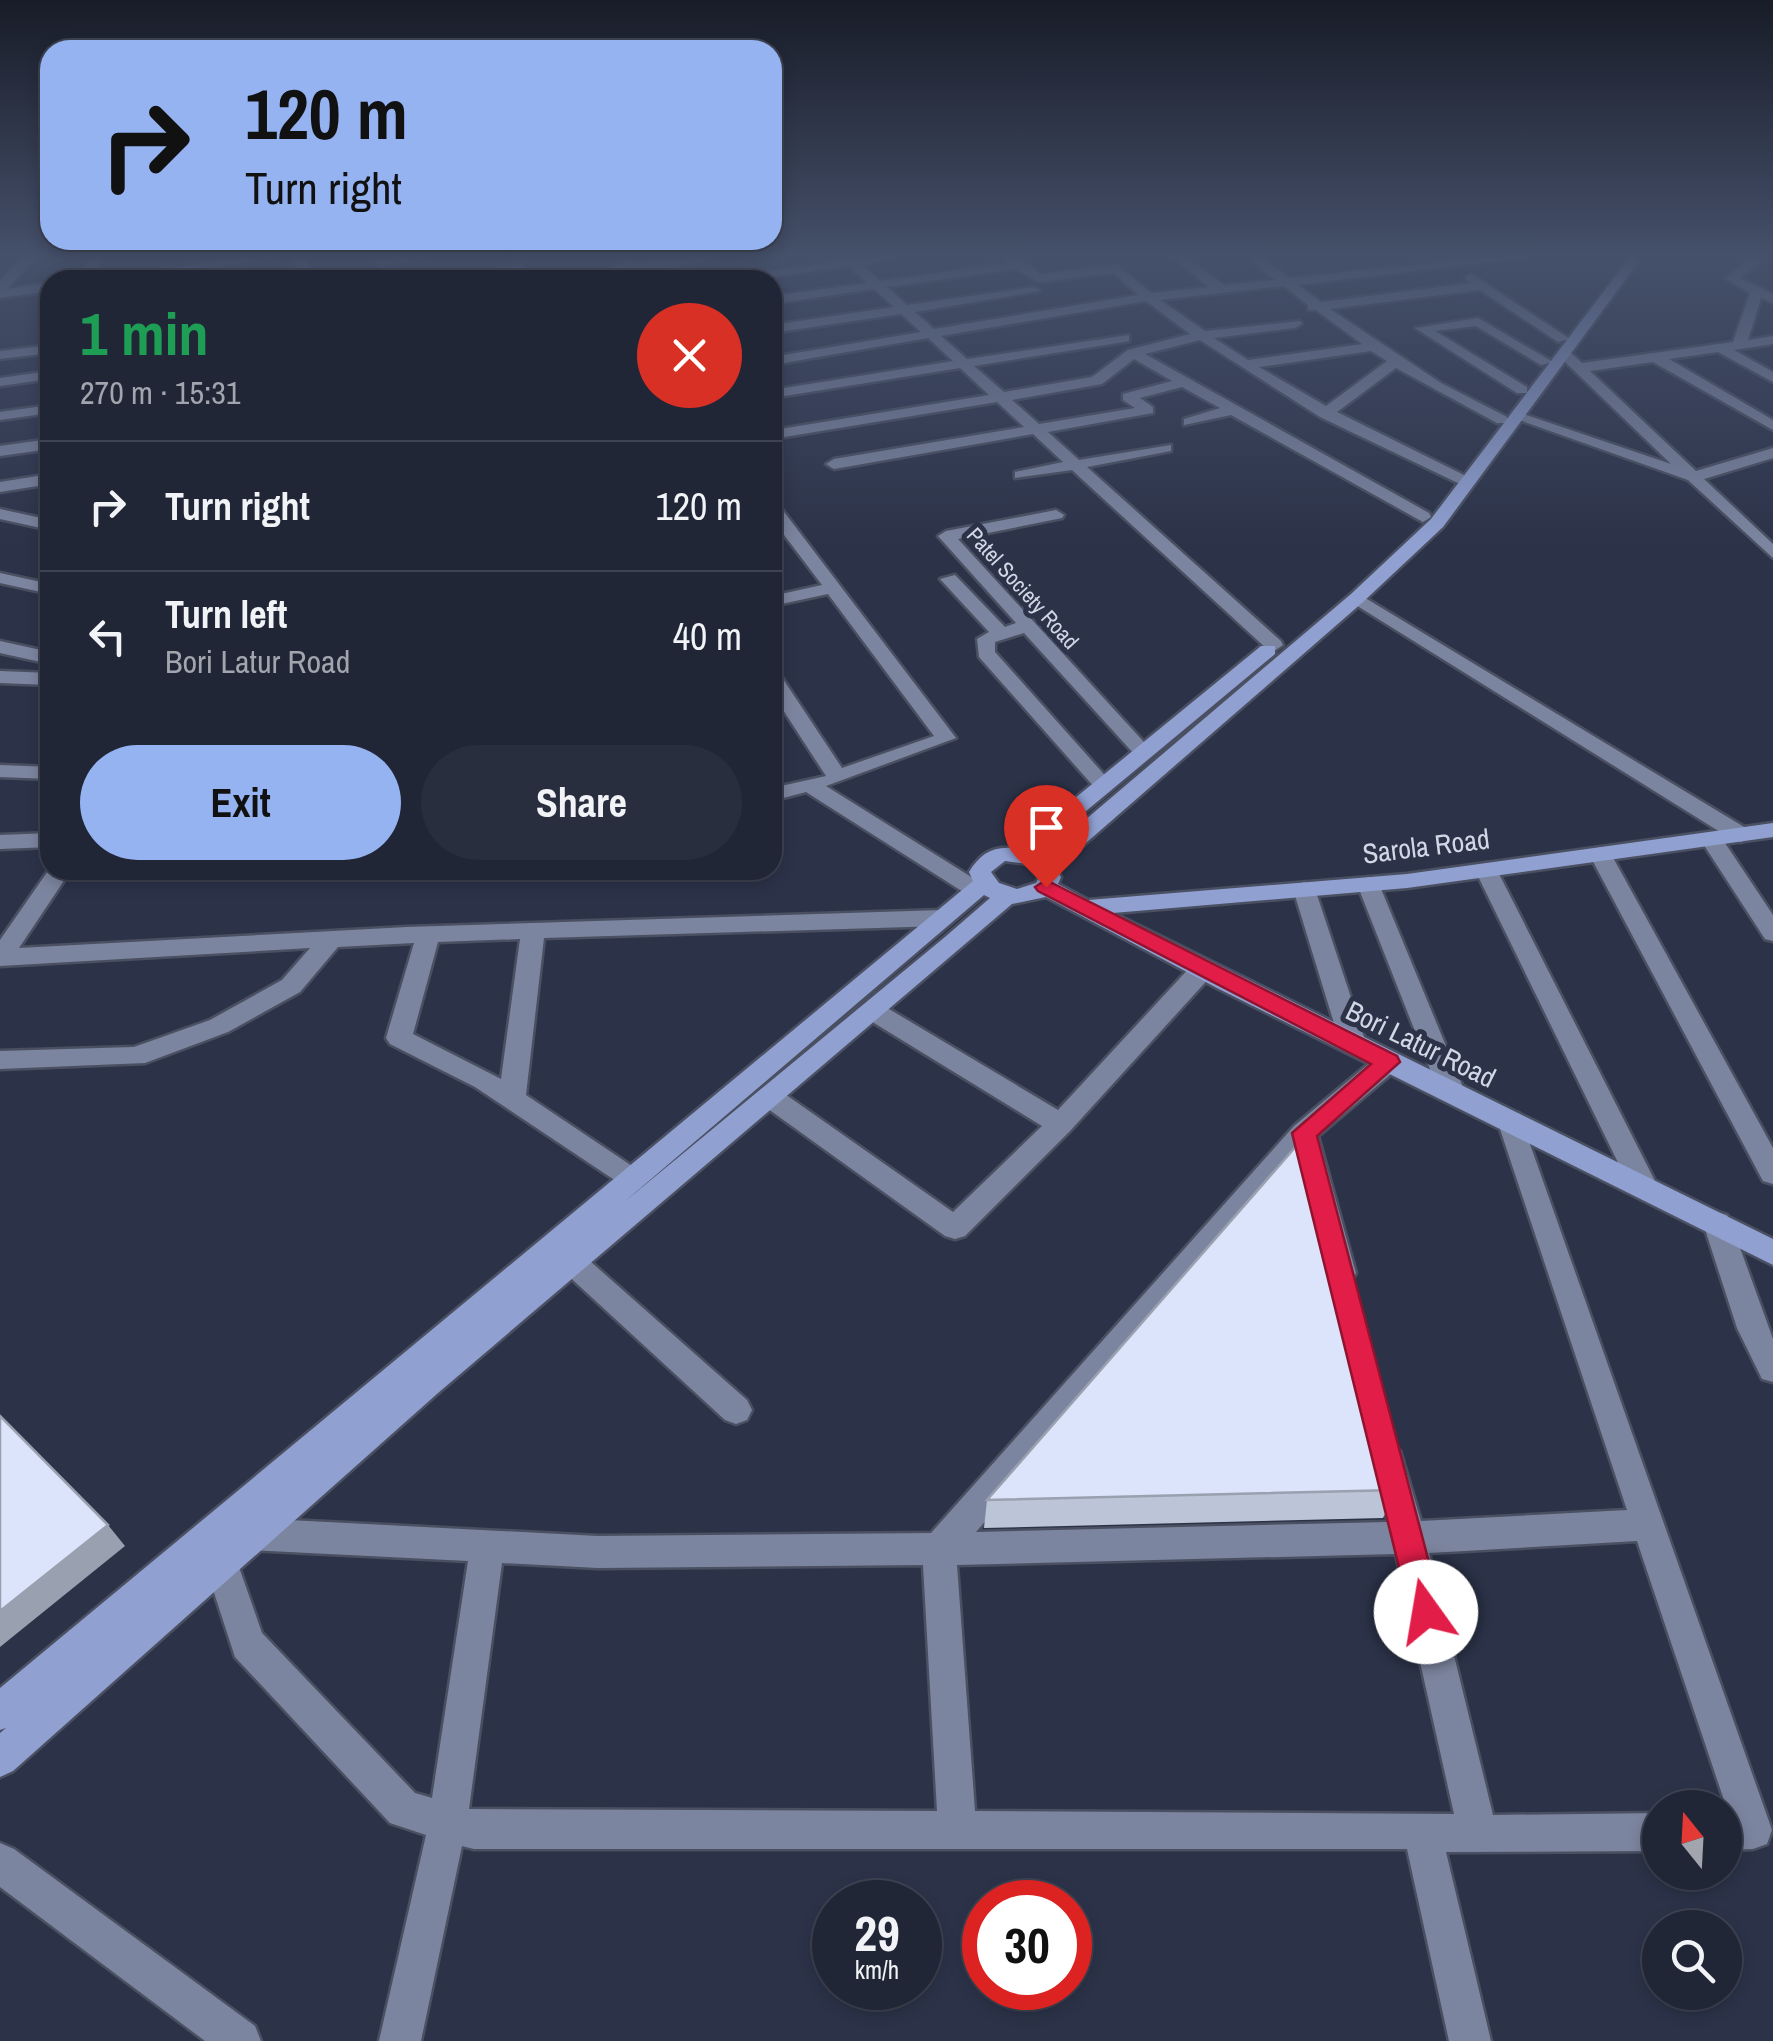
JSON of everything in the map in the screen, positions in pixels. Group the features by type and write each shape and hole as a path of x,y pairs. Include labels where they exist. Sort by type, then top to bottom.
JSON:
{"main road":[{"path":"0,1712 942,918 989,890 1022,897 1357,598 1455,504 1510,419 1522,390 1546,362 1569,354"},
{"path":"989,890 980,872 987,860 1002,854 1021,854 1423,518 1569,354"},
{"name":"Sarola Road","path":"1084,908 1368,884 1773,830"},
{"path":"1021,854 1045,876"},
{"name":"Bori Latur Road","path":"1045,876 1084,908 1202,970 1643,1185 1773,1253"},
{"path":"0,1758 251,1534 875,1012 989,890"}],"street":[{"path":"782,359 827,352"},
{"path":"952,352 1274,645"},
{"path":"844,475 834,464 881,416 965,364 1037,352"},
{"path":"782,434 1097,382 1119,359 1142,352"},
{"path":"1225,352 1325,414 1458,478"},
{"path":"1244,365 1331,352"},
{"path":"1382,352 1451,398 1693,477 1773,452"},
{"path":"1461,352 1522,390"},
{"path":"1529,352 1546,362"},
{"path":"1569,354 1653,356 1681,352"},
{"path":"1728,352 1773,378"},
{"path":"822,353 881,416"},
{"path":"1134,354 1423,518"},
{"path":"1569,354 1770,548"},
{"path":"1653,356 1773,426"},
{"path":"1325,414 1395,362"},
{"path":"0,382 40,376"},
{"path":"782,396 881,416 1035,429 1148,410 1128,397 1183,382"},
{"path":"0,416 40,410"},
{"path":"1189,422 1231,410"},
{"path":"0,452 40,446"},
{"path":"1021,475 1166,448"},
{"path":"0,486 40,480"},
{"path":"0,514 40,523"},
{"name":"Patel Society Road","path":"1056,514 946,536 1143,752"},
{"path":"782,521 946,738 782,793"},
{"path":"949,579 1001,634"},
{"path":"5,583 40,586"},
{"path":"782,599 832,588"},
{"path":"1357,598 1741,835"},
{"path":"1026,626 986,639 986,652 1103,785"},
{"path":"0,647 40,656"},
{"path":"0,677 40,679"},
{"path":"782,692 837,777"},
{"path":"782,710 795,711"},
{"path":"0,771 40,773"},
{"path":"809,785 989,890"},
{"path":"1710,839 1773,933"},
{"path":"0,842 40,840"},
{"path":"1600,854 1773,1173"},
{"path":"1486,870 1643,1185"},
{"path":"4,947 53,880"},
{"path":"1368,884 1452,1092"},
{"path":"1304,889 1354,1046"},
{"path":"4,947 942,918"},
{"path":"512,1098 533,931"},
{"path":"428,934 398,1038 512,1098 631,1180"},
{"path":"0,1060 136,1056 219,1026 291,986 331,939"},
{"path":"773,1099 954,1228 1060,1124 1202,970"},
{"path":"875,1012 1060,1124"},
{"path":"957,1830 939,1549 1304,1133 1388,1062"},
{"path":"1510,1120 1750,1830"},
{"path":"1304,1133 1349,1306"},
{"path":"1718,1223 1752,1328 1773,1368"},
{"path":"572,1262 736,1410"},
{"path":"1379,1422 1478,1835"},
{"path":"251,1534 598,1552 1409,1538 1646,1525"},
{"path":"400,2041 448,1822 487,1546"},
{"path":"222,1562 248,1644 404,1809 474,1830 1422,1830 1478,1835 1642,1832"},
{"path":"1422,1830 1470,2041"},
{"path":"0,1863 240,2041"}],"building":[{"path":"1305,1136 1397,1490 987,1500"},
{"path":"0,1416 108,1525 0,1611"}],"route":[{"path":"1046,887 1388,1062 1304,1133 1426,1612"}]}
